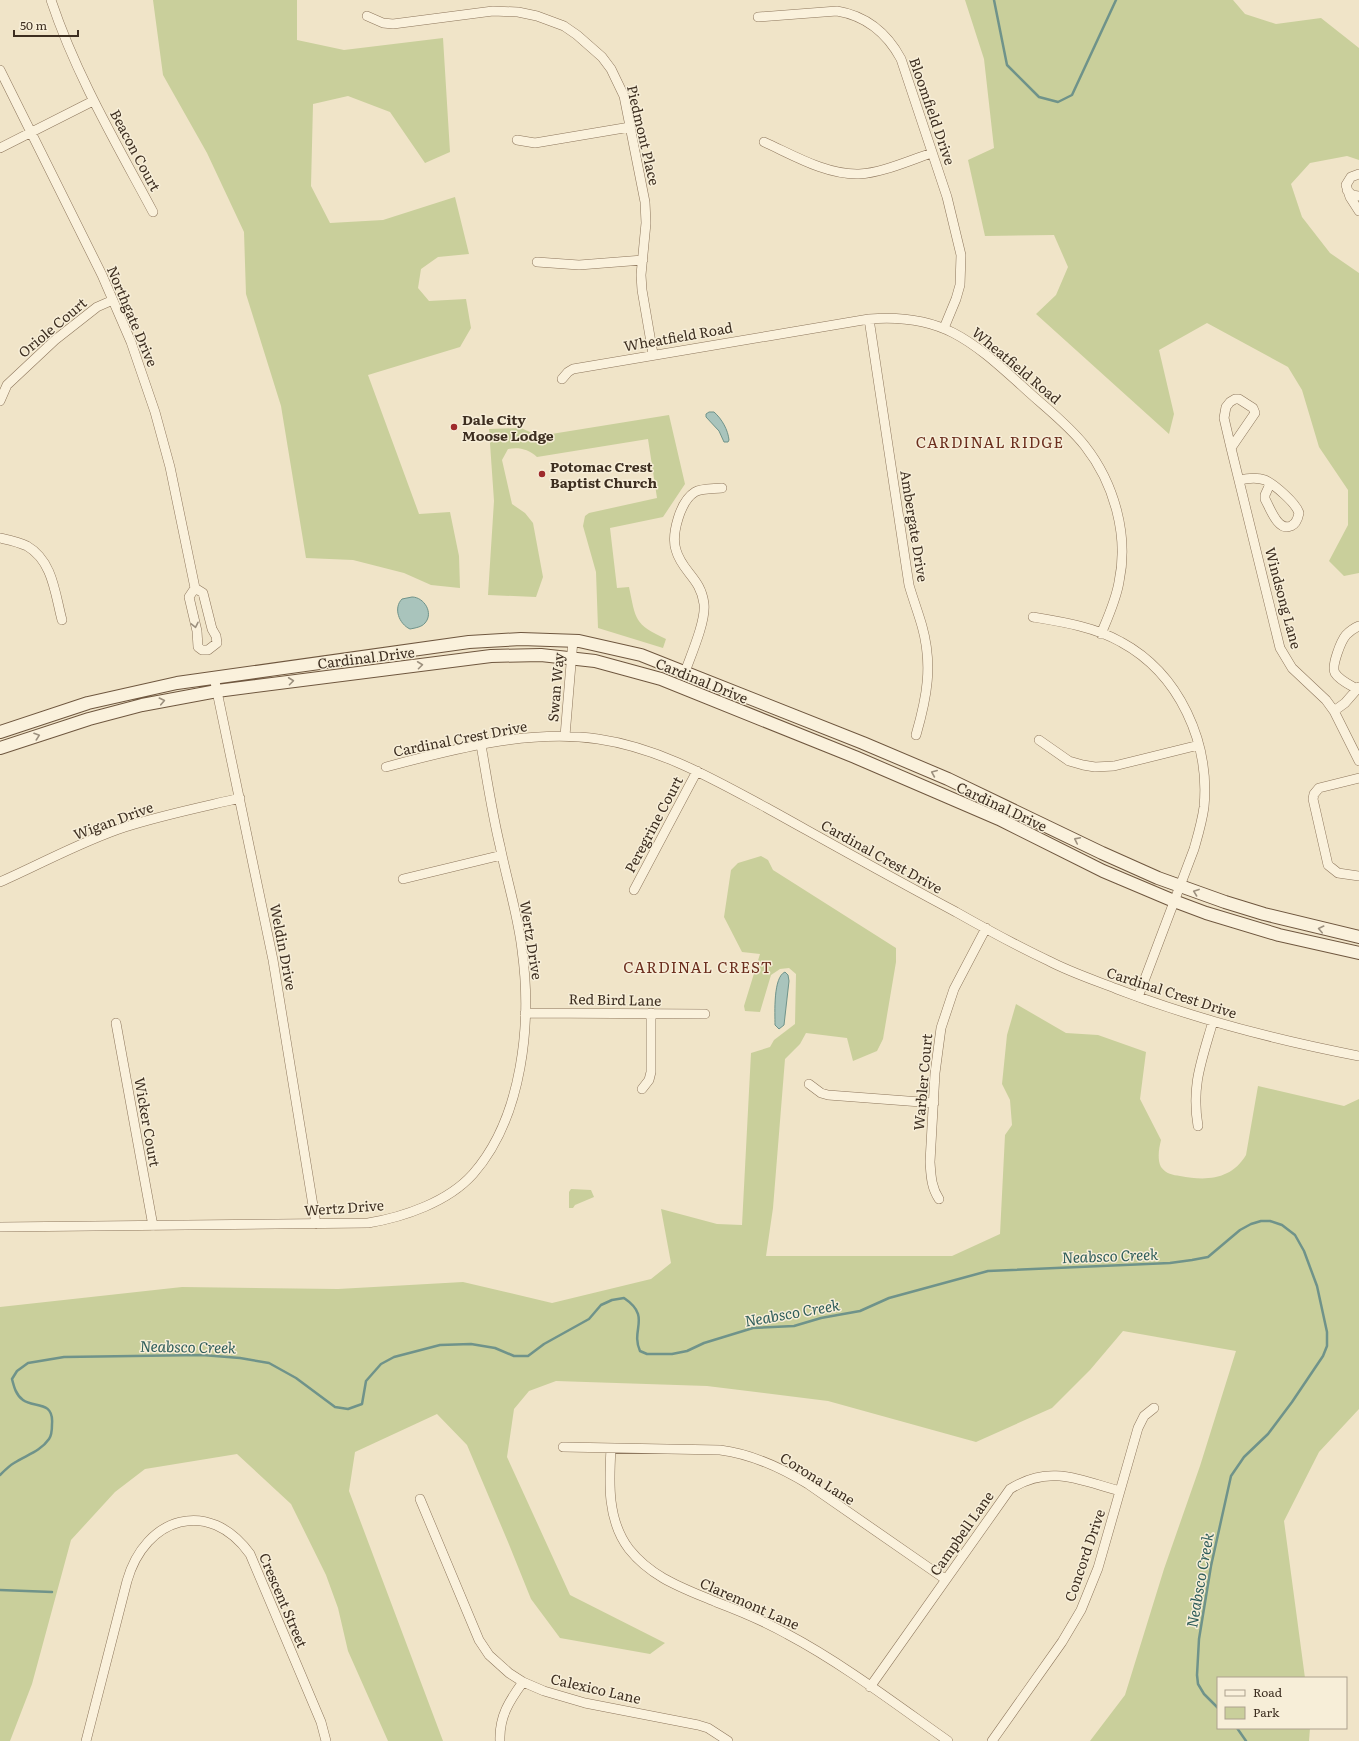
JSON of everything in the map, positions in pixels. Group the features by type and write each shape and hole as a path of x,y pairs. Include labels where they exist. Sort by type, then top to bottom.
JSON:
{"main road":[{"name":"Cardinal Drive","path":"0,732 88,703 141,690 214,677 469,642 521,639 573,640 641,655 863,743 948,779 1102,853 1180,886 1264,914 1359,937"},
{"name":"Cardinal Drive","path":"0,748 96,717 142,705 217,692 491,656 523,654 572,657 614,665 661,679 855,757 999,820 1103,871 1174,901 1206,913 1280,935 1359,953"}],"street":[{"name":"Beacon Court","path":"51,0 70,51 93,101 153,212"},
{"name":"Piedmont Place","path":"367,16 383,23 393,24 502,11 537,16 552,21 582,38 602,57 611,69 624,96 645,202 646,223 642,290 653,354"},
{"name":"Bloomfield Drive","path":"758,17 837,11 859,17 880,30 895,48 901,59 947,197 961,255 960,285 944,328"},
{"name":"Northgate Drive","path":"0,70 114,300 131,342 155,412 176,489 195,588 189,597 196,631 196,640 198,647 202,650 208,650 217,643 216,636 212,629 204,593 195,588"},
{"name":"Beacon Court","path":"0,148 93,101"},
{"path":"517,140 535,143 630,127"},
{"path":"764,142 821,167 846,174 872,172 932,153"},
{"path":"1359,174 1354,175 1347,181 1347,190 1352,203 1359,212"},
{"path":"1347,190 1352,195 1359,196"},
{"path":"537,262 579,265 643,260"},
{"name":"Oriole Court","path":"0,401 7,385 55,340 97,307 114,300"},
{"name":"Wheatfield Road","path":"562,379 573,369 653,354 869,319 892,318 911,320 944,328 956,334 990,358 1072,432 1096,462 1106,478 1117,511 1120,530 1121,566 1120,582 1115,600 1101,634"},
{"name":"Ambergate Drive","path":"869,319 909,585 922,626 927,661 928,681 925,704 916,735"},
{"name":"Windsong Lane","path":"1231,448 1255,413 1253,408 1239,399 1235,399 1230,402 1224,413 1231,448 1280,648 1292,668 1326,700 1334,711 1358,758"},
{"path":"1239,480 1257,478 1265,480 1294,503 1297,508 1298,519 1291,526 1287,527 1280,524 1265,499 1265,494 1270,484"},
{"path":"685,672 702,621 704,606 699,586 681,561 676,551 674,540 679,514 687,500 694,493 700,490 722,488"},
{"path":"0,538 27,546 42,559 51,576 62,620"},
{"path":"1033,617 1065,623 1101,634 1121,642 1137,652 1164,678 1185,709 1194,727 1199,745 1204,773 1204,808 1194,849 1138,997"},
{"path":"1334,711 1345,703 1358,688 1338,678 1335,674 1333,665 1346,635 1352,629 1359,626"},
{"name":"Swan Way","path":"565,736 573,640"},
{"name":"Weldin Drive","path":"214,677 274,960 316,1224"},
{"name":"Cardinal Crest Drive","path":"386,767 425,756 481,745 538,737 565,736 600,739 625,744 657,754 697,770 1050,962 1138,997 1213,1022 1269,1037 1359,1056"},
{"path":"1039,740 1069,761 1095,767 1114,766 1199,745"},
{"name":"Wertz Drive","path":"0,1227 368,1223 402,1215 438,1200 472,1175 489,1150 508,1113 519,1072 525,1013 525,977 519,929 502,855 481,745"},
{"name":"Peregrine Court","path":"634,890 697,770"},
{"path":"1359,778 1319,788 1314,794 1313,799 1328,865 1338,873 1359,876"},
{"name":"Wigan Drive","path":"0,882 102,835 124,827 151,819 240,798"},
{"path":"403,879 502,855"},
{"name":"Warbler Court","path":"938,1199 931,1180 930,1162 937,1050 946,1010 954,989 986,928"},
{"name":"Red Bird Lane","path":"525,1013 606,1015 651,1013 705,1014"},
{"path":"642,1089 649,1080 651,1072 651,1013"},
{"name":"Wicker Court","path":"116,1022 153,1226"},
{"path":"1198,1126 1195,1096 1197,1079 1213,1022"},
{"path":"809,1084 828,1096 934,1103"},
{"name":"Concord Drive","path":"992,1741 1062,1642 1081,1610 1098,1568 1138,1428 1144,1416 1154,1408"},
{"name":"Corona Lane","path":"563,1447 720,1450 733,1452 762,1461 808,1484 945,1580"},
{"name":"Claremont Lane","path":"611,1448 611,1505 614,1519 628,1548 646,1568 671,1584 742,1612 815,1649 948,1741"},
{"name":"Campbell Lane","path":"870,1687 1007,1493 1017,1485 1040,1476 1058,1475 1120,1491"},
{"name":"Calexico Lane","path":"420,1499 479,1640 498,1663 523,1682 544,1691 572,1700 698,1725 712,1731 728,1741"},
{"name":"Crescent Street","path":"86,1741 127,1581 135,1559 149,1539 161,1530 176,1523 197,1521 212,1524 227,1531 243,1545 250,1554 321,1722 326,1741"},
{"path":"500,1741 501,1721 504,1710 523,1682"}],"green space":[{"path":"153,0 297,0 297,40 344,50 443,38 450,152 425,163 390,112 348,96 313,104 311,186 330,223 383,220 455,197 469,254 438,257 421,269 418,288 429,301 466,299 471,328 460,347 368,375 419,514 450,512 459,556 460,588 431,585 404,573 353,560 306,558 281,406 246,294 244,232 207,153 163,75"},
{"path":"965,0 1233,0 1245,14 1276,24 1321,18 1359,48 1359,160 1347,156 1310,163 1291,184 1302,217 1330,253 1359,273 1359,573 1344,576 1329,561 1348,525 1348,490 1319,447 1302,390 1288,367 1207,323 1159,350 1174,414 1169,434 1036,314 1056,295 1068,267 1054,235 985,236 968,160 994,148 984,59"},
{"path":"669,415 685,484 663,517 610,528 617,588 629,587 633,607 638,620 642,625 666,639 663,648 598,628 596,572 583,526 585,516 589,513 657,498 648,439 537,457 523,449 508,449 502,460 512,504 525,513 533,523 543,577 536,597 488,595 494,501 489,429 521,428 539,436"},
{"path":"761,856 768,860 773,870 896,948 896,962 883,1039 877,1051 853,1061 847,1038 806,1033 800,1044 785,1059 773,1208 766,1256 952,1256 1000,1234 1005,1135 1012,1125 1010,1100 1002,1084 1007,1035 1016,1004 1066,1033 1098,1035 1146,1052 1140,1099 1161,1140 1159,1157 1161,1167 1167,1173 1172,1175 1190,1178 1217,1177 1233,1170 1240,1163 1246,1155 1258,1086 1344,1106 1359,1099 1359,1409 1319,1452 1284,1521 1305,1677 1217,1677 1217,1729 1310,1729 1309,1741 1090,1741 1125,1695 1164,1569 1200,1466 1236,1351 1123,1331 1090,1370 1052,1408 976,1442 828,1401 707,1386 556,1381 529,1391 514,1409 507,1457 570,1595 665,1643 650,1654 560,1638 531,1599 467,1445 437,1414 355,1452 349,1491 443,1741 388,1741 348,1651 338,1608 326,1575 291,1504 237,1454 145,1469 115,1492 71,1540 32,1684 10,1741 0,1741 0,1307 182,1287 338,1289 463,1282 552,1303 651,1279 671,1263 661,1209 717,1224 742,1225 751,1053 770,1047 774,1040 795,1024 796,974 789,968 780,969 771,975 760,1012 745,1011 744,1006 760,954 742,952 724,917 731,870 738,863"},
{"path":"571,1189 591,1190 594,1197 575,1205 573,1208 569,1208 569,1192"}],"water":[{"path":"709,412 714,412 722,421 727,432 728,442 724,442 719,431 706,417 706,414"},
{"path":"412,597 424,603 428,610 428,619 424,624 410,629 400,620 398,616 398,607 402,599"},
{"path":"785,972 788,975 789,981 784,1025 779,1029 775,1025 775,1004 778,981 781,975"}],"waterway":[{"path":"994,0 1007,65 1039,97 1058,102 1072,95 1116,0"},
{"name":"Neabsco Creek","path":"0,1475 12,1464 41,1447 49,1439 51,1434 52,1416 50,1411 42,1406 23,1400 17,1393 12,1379 17,1371 28,1363 64,1357 202,1355 240,1358 269,1363 296,1378 335,1407 348,1409 362,1404 366,1381 381,1364 394,1357 440,1345 471,1344 495,1348 514,1356 528,1356 544,1344 589,1319 601,1305 612,1300 624,1298 637,1311 639,1317 637,1336 640,1351 647,1354 672,1354 687,1351 704,1343 753,1328 794,1326 821,1318 860,1311 889,1298 988,1271 1170,1263 1208,1257 1240,1230 1251,1224 1261,1221 1270,1221 1282,1225 1295,1235 1304,1251 1317,1286 1327,1332 1327,1346 1323,1356 1292,1402 1268,1434 1244,1457 1231,1476 1211,1566 1199,1639 1198,1684 1204,1694 1217,1707"},
{"path":"0,1590 52,1592"},
{"name":"Neabsco Creek","path":"1238,1729 1246,1741"}],"place":[{"name":"Dale City Moose Lodge","path":"454,427"},
{"name":"Potomac Crest Baptist Church","path":"542,474"}],"district":[{"name":"CARDINAL RIDGE","path":"990,441"},
{"name":"CARDINAL CREST","path":"698,966"}]}
